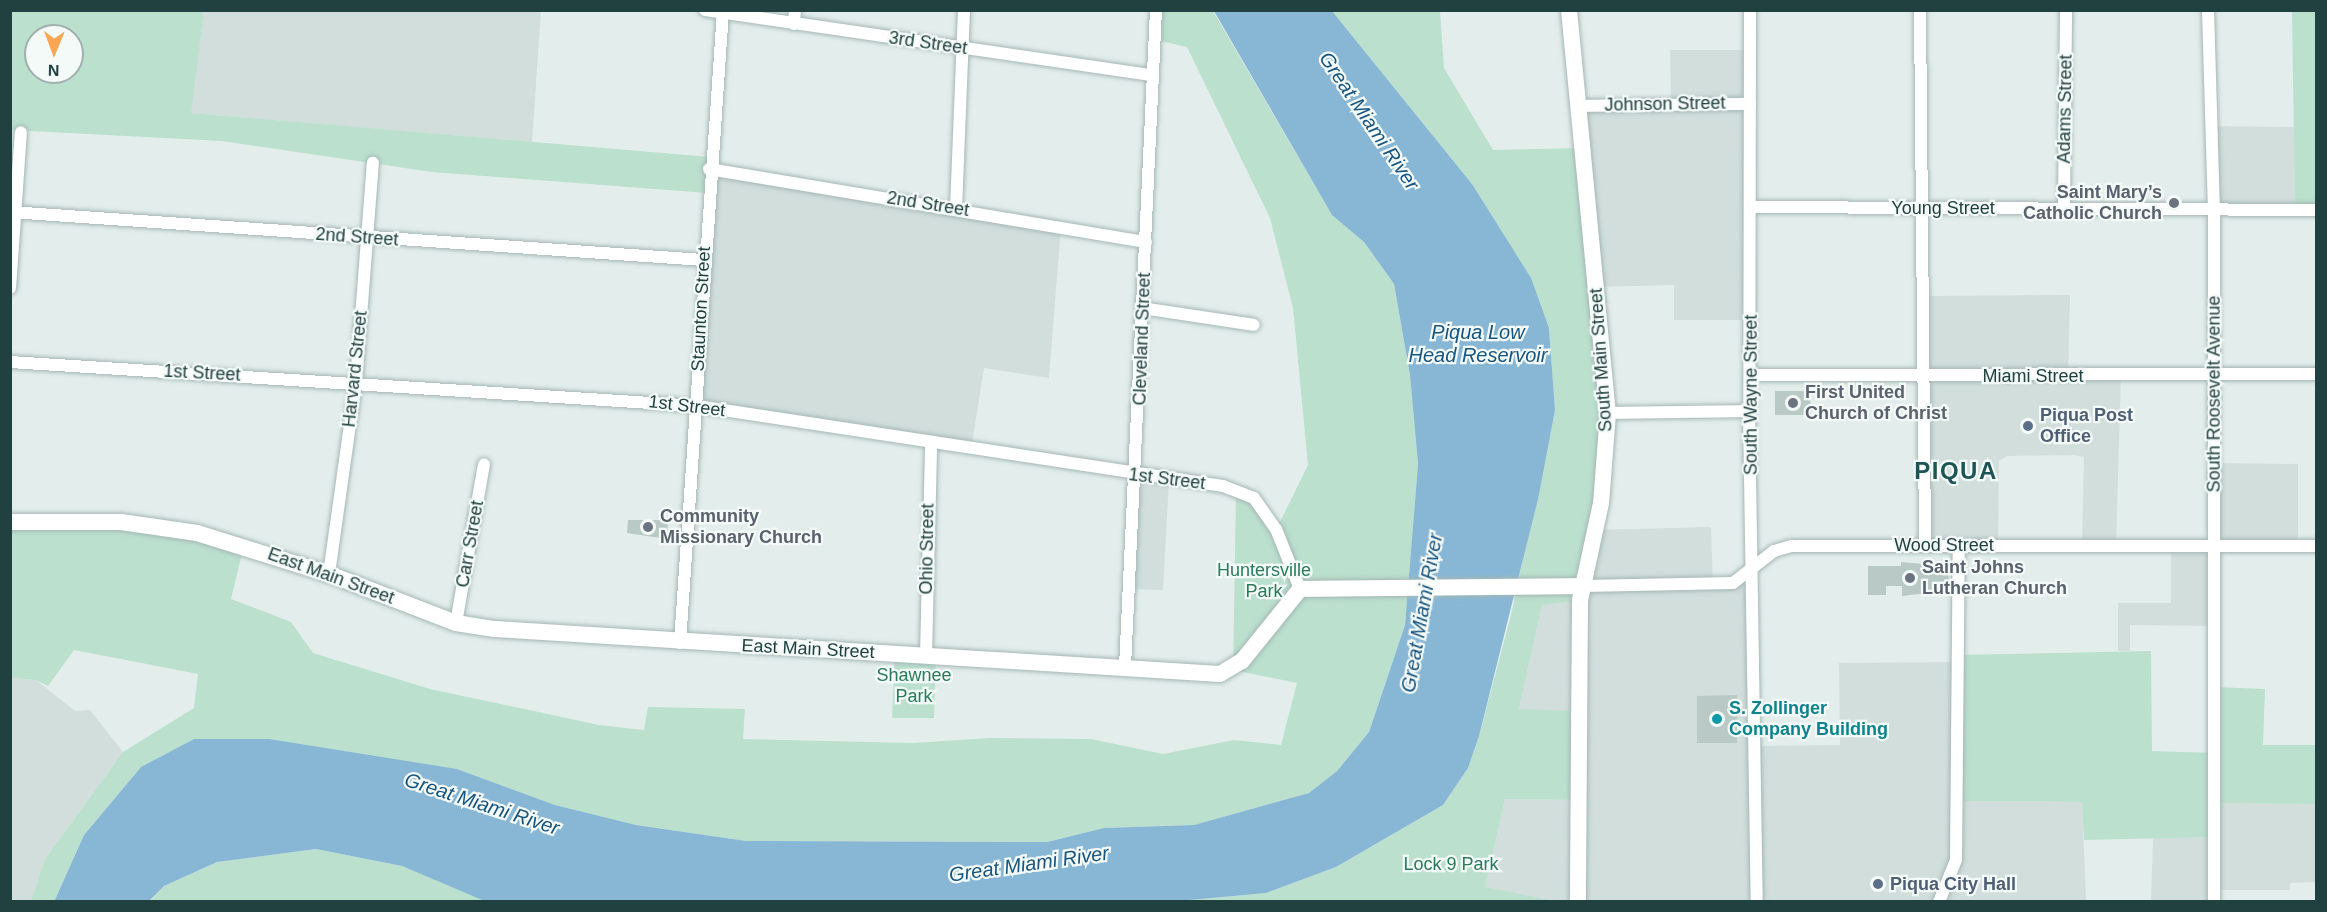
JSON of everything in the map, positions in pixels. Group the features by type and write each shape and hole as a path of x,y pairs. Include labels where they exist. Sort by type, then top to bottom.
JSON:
{"street":[{"name":"3rd Street","path":"705,10 1150,75"},
{"path":"794,24 795,10"},
{"path":"956,209 964,10"},
{"name":"Cleveland Street","path":"1125,667 1137,476 1150,75 1156,10"},
{"name":"South Main Street","path":"1569,10 1608,413 1601,503 1582,586 1577,780 1578,902"},
{"name":"South Wayne Street","path":"1750,10 1749,411 1757,780 1757,902"},
{"path":"1920,10 1925,544"},
{"name":"Adams Street","path":"2064,208 2066,10"},
{"name":"South Roosevelt Avenue","path":"2208,10 2214,210 2212,375 2215,545 2214,902"},
{"name":"Staunton Street","path":"680,644 697,406 709,169 723,11"},
{"name":"Johnson Street","path":"1579,105 1750,104"},
{"path":"10,288 21,132"},
{"name":"Harvard Street","path":"329,574 356,382 373,163"},
{"name":"2nd Street","path":"709,169 1146,242"},
{"name":"Young Street","path":"1750,207 2316,210"},
{"name":"2nd Street","path":"14,212 703,260"},
{"path":"1142,308 1254,325"},
{"name":"1st Street","path":"10,362 356,382 697,406 1137,476 1222,486 1254,498 1276,529 1300,589"},
{"name":"Miami Street","path":"1750,375 2316,374"},
{"path":"1608,413 1749,411"},
{"name":"Ohio Street","path":"926,655 931,444"},
{"name":"Carr Street","path":"456,623 484,464"},
{"name":"East Main Street","path":"10,522 152,525 243,545 329,574 456,623 680,644 926,655 1220,674 1233,670 1300,589"},
{"name":"Wood Street","path":"1582,586 1712,586 1733,583 1774,551 1792,546 1925,544 2316,546"},
{"path":"1939,902 1956,860 1959,545"},
{"path":"1300,589 1582,586"}],"shaded area":[{"path":"204,11 541,11 532,142 190,113"},
{"path":"1670,50 1750,50 1750,320 1674,320 1674,285 1596,287 1579,106 1671,103"},
{"path":"2211,126 2294,127 2295,210 2214,210"},
{"path":"709,169 1061,227 1049,378 984,368 971,450 697,406"},
{"path":"2070,295 2068,375 2121,375 2116,545 2082,545 2084,457 2074,455 2007,456 1999,461 1998,545 1925,544 1922,296"},
{"path":"2214,463 2298,464 2298,546 2215,545"},
{"path":"1137,476 1169,480 1163,590 1130,589"},
{"path":"1711,527 1713,586 1752,569 1756,746 1840,745 1839,663 1959,662 1955,801 2082,802 2086,901 1554,902 1485,887 1505,799 1577,800 1519,709 1542,605 1596,530"},
{"path":"2171,545 2215,545 2214,626 2130,625 2130,651 2118,651 2118,603 2171,603"},
{"path":"10,678 36,680 75,711 90,710 123,752 45,859 31,901 11,901"},
{"path":"2214,803 2316,804 2316,882 2290,883 2290,890 2215,890 2214,901 2151,902 2153,838 2213,837"}],"green space":[{"name":"Huntersville Park","path":"1156,10 1213,11 1332,215 1364,242 1394,284 1410,375 1418,464 1405,625 1369,732 1337,771 1309,793 1194,825 1104,828 1047,842 746,841 636,825 555,805 457,769 194,739 140,768 84,835 54,902 31,901 45,859 123,752 194,708 198,674 74,650 48,686 36,680 11,678 10,522 121,522 244,545 231,599 291,622 313,653 430,689 599,725 644,730 648,707 745,709 743,739 913,743 989,738 1091,739 1163,754 1234,740 1281,745 1297,683 1233,670 1236,491 1254,498 1277,528 1308,465 1293,308 1270,218 1187,47 1155,40"},
{"path":"10,11 204,11 191,113 710,157 707,193 432,172 222,141 11,130"},
{"name":"Lock 9 Park","path":"1332,11 1440,11 1444,68 1493,150 1583,148 1608,413 1580,600 1542,605 1519,709 1578,711 1577,800 1505,799 1485,887 1554,901 1168,902 1266,893 1336,867 1443,805 1468,768 1479,736 1511,615 1555,410 1549,328 1472,184"},
{"path":"2292,11 2316,11 2316,210 2295,210"},
{"path":"2151,651 2152,751 2214,753 2214,687 2265,689 2263,745 2316,745 2316,804 2214,803 2213,837 2084,840 2082,802 1955,801 1959,655"},
{"name":"Shawnee Park","path":"895,653 936,655 934,718 892,718"},
{"path":"316,849 402,866 487,901 149,902 164,886 217,862"}],"water":[{"name":"Piqua Low Head Reservoir","path":"1214,11 1332,11 1472,184 1531,278 1549,328 1555,410 1538,499 1479,736 1468,768 1443,805 1336,867 1266,893 1168,902 487,902 402,866 316,849 217,862 164,886 149,901 54,902 84,835 141,767 194,739 269,739 457,769 555,805 636,825 746,841 1047,842 1104,828 1194,825 1309,793 1337,771 1369,732 1405,625 1418,464 1410,375 1394,284 1364,242 1332,215"}],"building":[{"name":"First United Church of Christ","path":"1775,391 1810,391 1811,415 1775,415"},
{"name":"Community Missionary Church","path":"628,520 668,520 667,539 627,533"},
{"name":"Saint Johns Lutheran Church","path":"1901,562 1946,566 1950,583 1946,583 1946,591 1902,596 1902,586 1886,586 1886,595 1868,595 1868,566 1901,566"},
{"name":"S. Zollinger Company Building","path":"1737,695 1737,743 1697,743 1697,696"}],"place":[{"name":"Saint Mary’s Catholic Church","path":"2174,203"},
{"name":"First United Church of Christ","path":"1793,403"},
{"name":"Piqua Post Office","path":"2028,426"},
{"name":"Community Missionary Church","path":"648,527"},
{"name":"Saint Johns Lutheran Church","path":"1910,578"},
{"name":"S. Zollinger Company Building","path":"1717,719"},
{"name":"Piqua City Hall","path":"1878,884"}],"district":[{"name":"PIQUA","path":"1956,471"}],"water label":[{"name":"Great Miami River","path":"1369,121"},
{"name":"Great Miami River","path":"1422,613"},
{"name":"Great Miami River","path":"482,804"},
{"name":"Great Miami River","path":"1029,864"}]}
